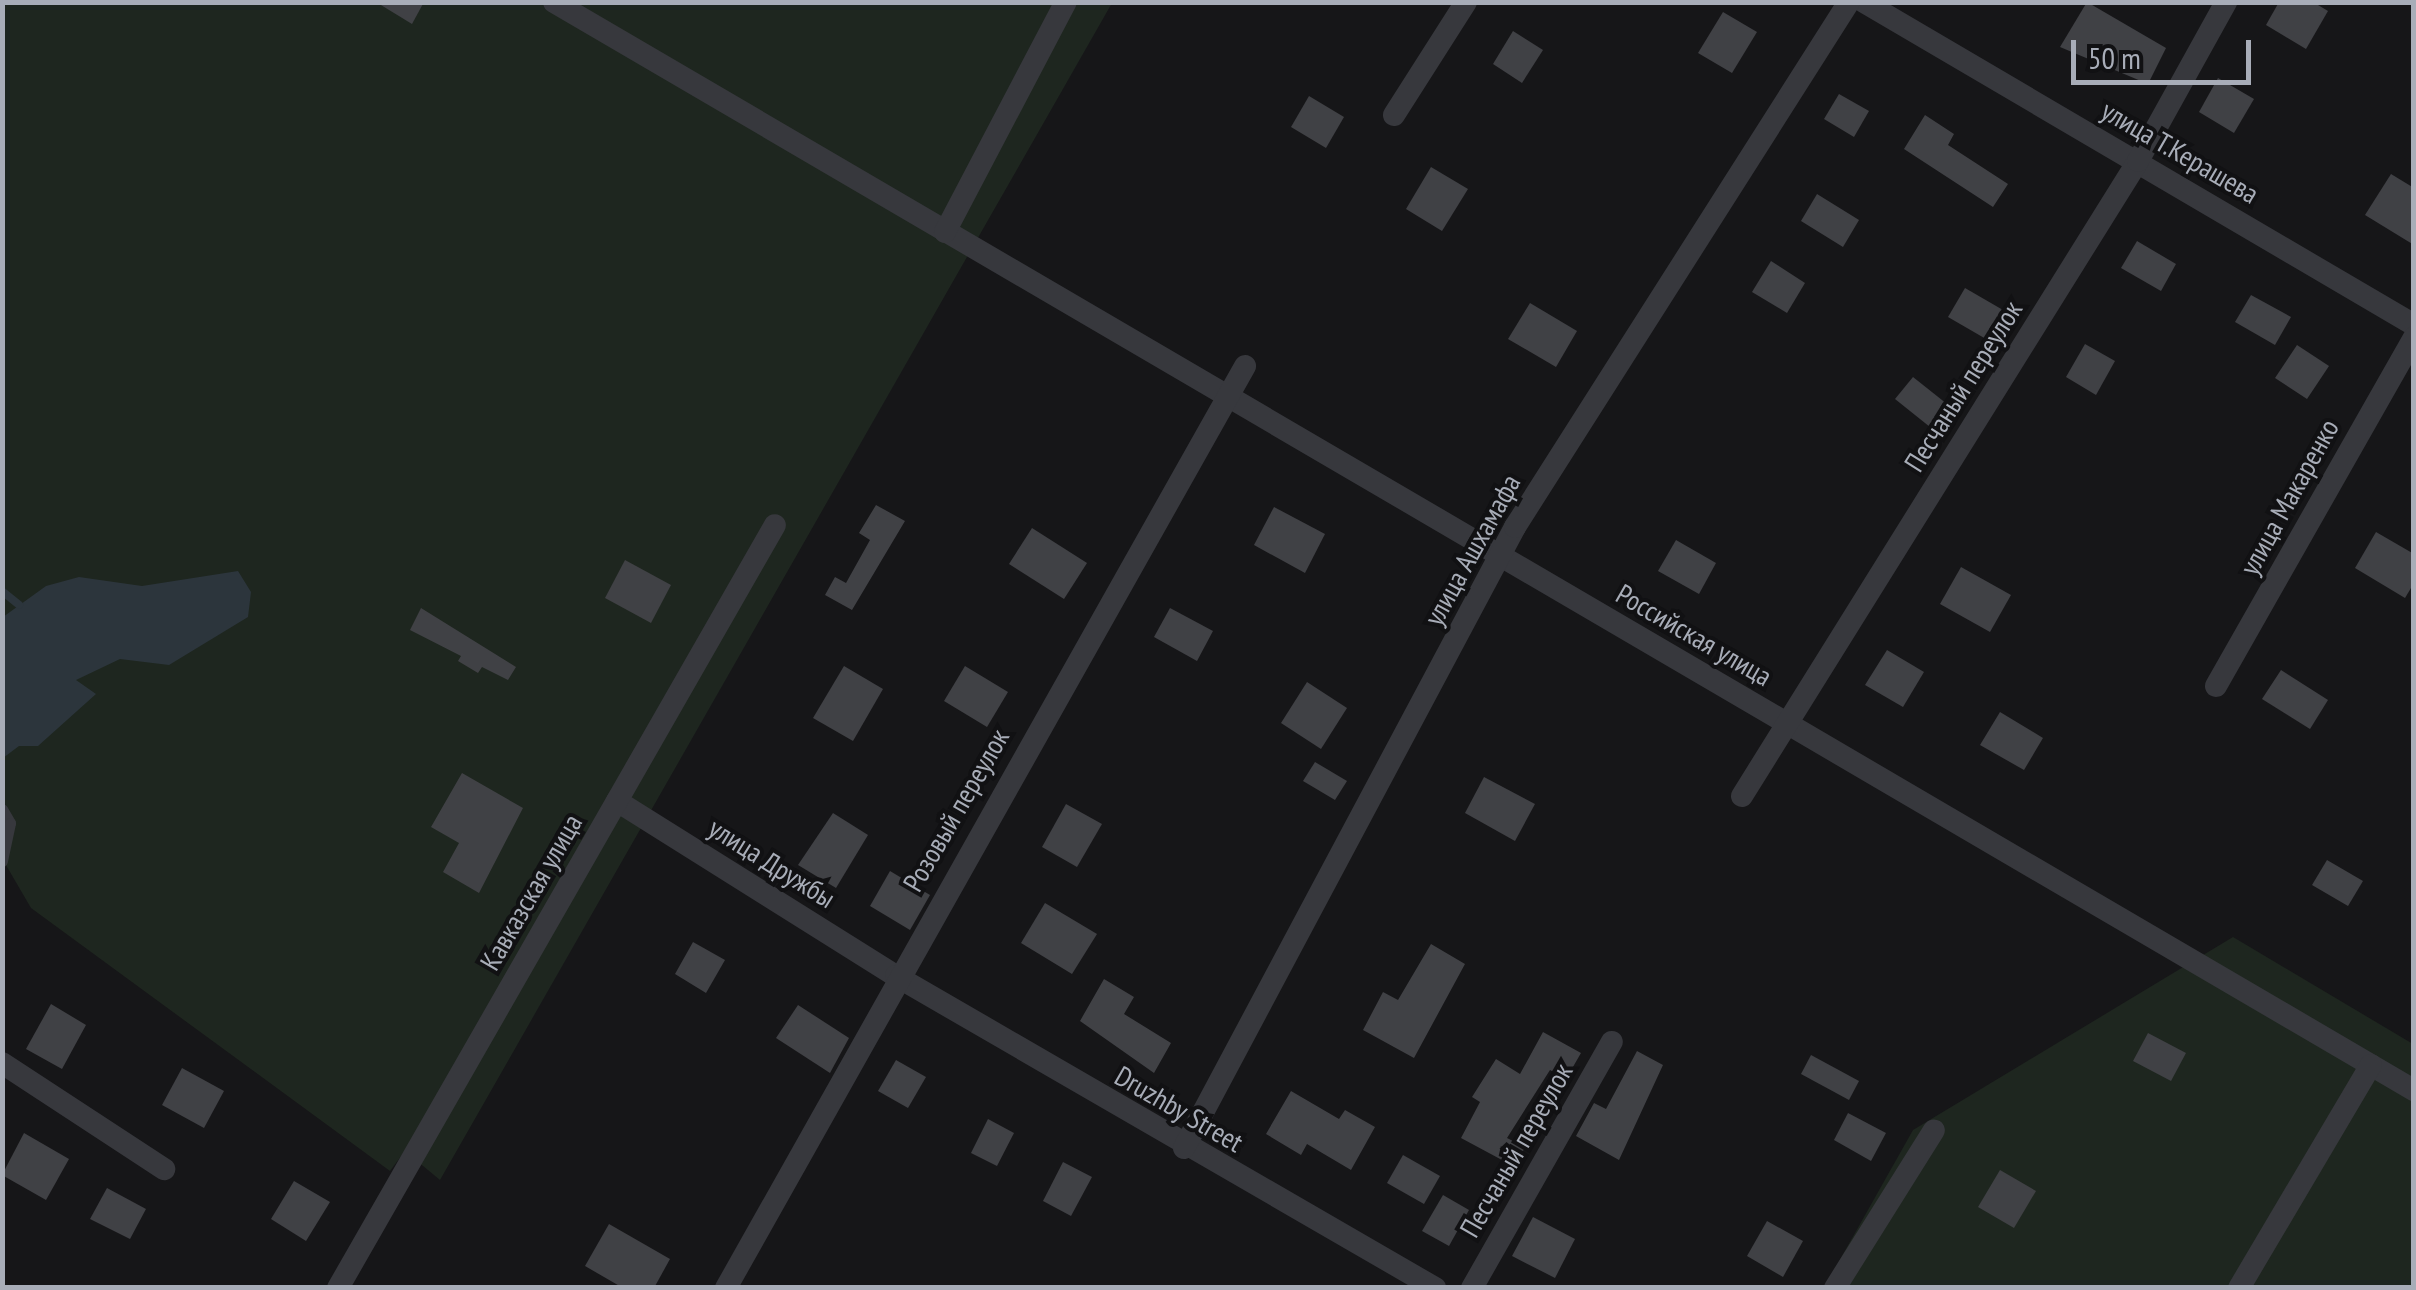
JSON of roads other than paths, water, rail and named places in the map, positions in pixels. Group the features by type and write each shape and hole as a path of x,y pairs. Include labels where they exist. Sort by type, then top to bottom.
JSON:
{"street":[{"name":"Российская улица","path":"554,2 2414,1090"},
{"path":"945,232 1066,2"},
{"path":"1394,115 1466,2"},
{"name":"улица Ашхамафа","path":"1184,1148 1500,556 1849,2"},
{"name":"улица Т.Керашева","path":"1864,2 2414,325"},
{"name":"Песчаный переулок","path":"1742,796 2138,162 2226,2"},
{"name":"улица Макаренко","path":"2216,686 2414,337"},
{"name":"Розовый переулок","path":"726,1288 896,976 1245,366"},
{"name":"Кавказcкая улица","path":"338,1288 775,525"},
{"name":"улица Дружбы","path":"617,801 896,976"},
{"name":"Druzhby Street","path":"896,976 1184,1148 1435,1288"},
{"name":"Песчаный переулок","path":"1472,1288 1612,1042"},
{"path":"2,1063 164,1169"},
{"path":"2239,1288 2371,1065"},
{"path":"1835,1288 1934,1130"}],"lane":[{"path":"2,810 10,823 2,861"}],"waterway":[{"path":"2,591 19,605"}]}
